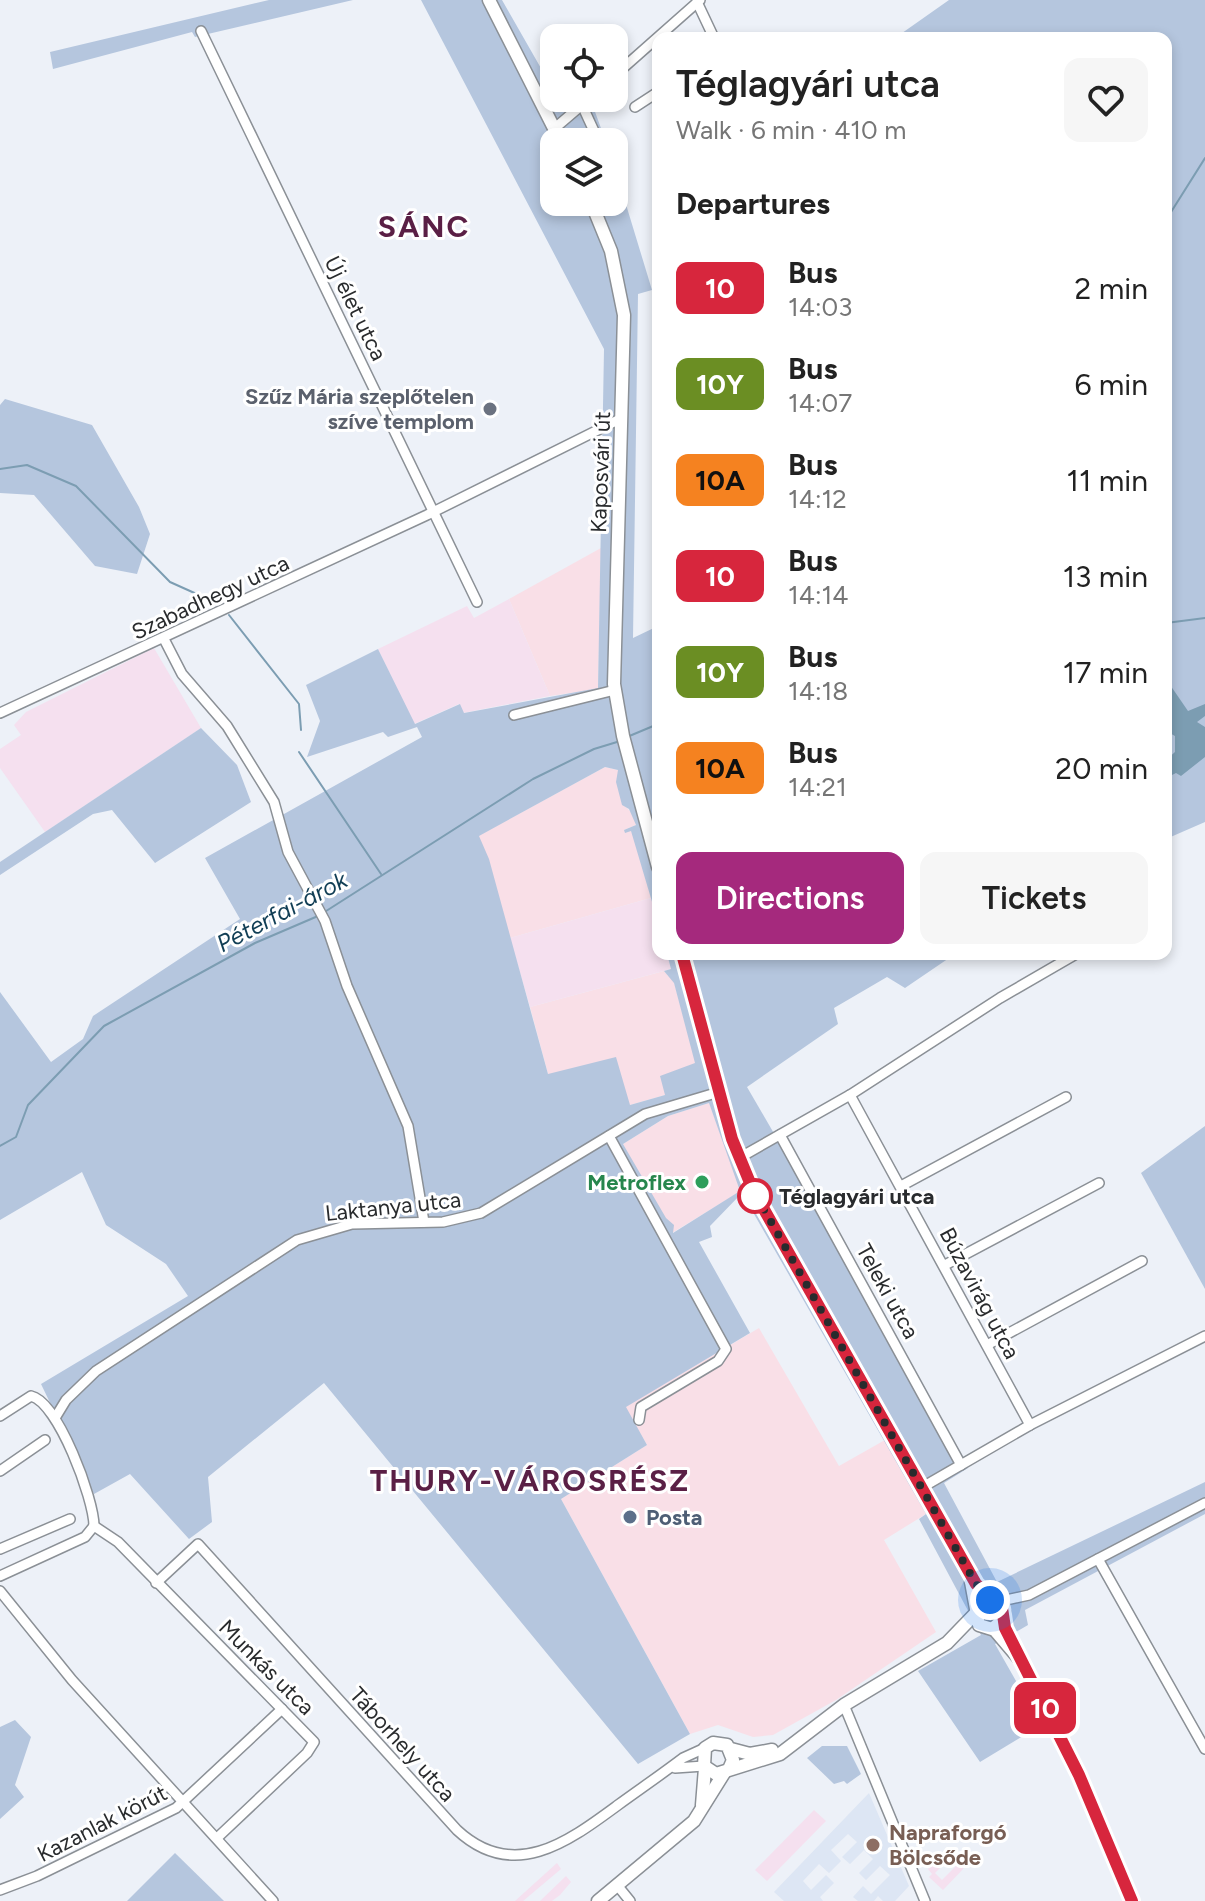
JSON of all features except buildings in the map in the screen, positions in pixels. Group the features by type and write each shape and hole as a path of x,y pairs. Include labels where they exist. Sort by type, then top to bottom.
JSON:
{"main road":[{"path":"489,0 555,128"},
{"name":"Kaposvári út","path":"597,216 611,251 622,302 615,690 624,741 652,845"},
{"path":"684,960 739,1158 771,1226 921,1488 965,1564 993,1601 996,1624"},
{"path":"965,1564 979,1625 996,1624"},
{"path":"947,1643 976,1610 993,1601"},
{"path":"704,1767 712,1773 727,1771 774,1757 844,1705 947,1643 996,1624"},
{"path":"701,1813 702,1755 705,1748 718,1742 731,1749 757,1754 790,1744"},
{"path":"598,1901 701,1813 733,1760 731,1749"}],"street":[{"path":"663,32 698,1 711,32"},
{"name":"Új élet utca","path":"201,31 477,602"},
{"path":"628,64 652,42"},
{"path":"635,107 652,96"},
{"path":"555,128 573,112"},
{"name":"Szabadhegy utca","path":"0,713 435,511 622,418"},
{"path":"164,639 182,674 227,726 265,785 278,814 288,852 325,921 347,986 408,1126 424,1222"},
{"path":"514,715 615,690"},
{"path":"739,1158 850,1095 1000,998 1066,960"},
{"name":"Laktanya utca","path":"55,1418 77,1387 96,1371 297,1240 352,1224 424,1222 481,1213 645,1114 719,1092"},
{"name":"Búzavirág utca","path":"850,1095 1030,1425"},
{"path":"901,1186 1066,1097"},
{"name":"Teleki utca","path":"780,1135 961,1465"},
{"path":"609,1136 726,1349 718,1361 641,1407 639,1420"},
{"path":"945,1265 1099,1183"},
{"path":"987,1345 1142,1261"},
{"path":"921,1488 1030,1425 1205,1336"},
{"path":"0,1416 31,1396 45,1403 55,1418 90,1499 94,1526 85,1537 5,1574 2,1594 72,1680 273,1901"},
{"path":"0,1471 45,1440"},
{"path":"1132,1901 1079,1775 1022,1664 996,1624 1029,1595 1203,1508"},
{"path":"0,1549 70,1519"},
{"name":"Munkás utca","path":"94,1526 113,1538 312,1738 313,1747 217,1838"},
{"name":"Táborhely utca","path":"156,1583 198,1544 457,1830 484,1847 525,1854 559,1847 687,1755 705,1748"},
{"path":"1098,1559 1205,1749"},
{"path":"993,1601 1029,1595"},
{"path":"844,1705 925,1901"},
{"name":"Kazanlak körút","path":"0,1890 37,1876 184,1802 282,1709"},
{"name":"Táborhely utca","path":"668,1770 687,1765 704,1767"},
{"path":"617,1885 630,1901"}],"shaded area":[{"path":"269,0 353,0 195,37 192,32 53,69 50,52"},
{"path":"421,0 502,0 540,66 540,112 595,112 601,128 540,128 540,216 628,216 628,211 652,290 638,294 633,638 652,629 652,902 631,831 625,833 624,830 636,825 629,809 622,805 616,782 618,770 605,767 479,836 489,859 548,1074 616,1057 630,1105 665,1095 660,1076 695,1063 674,983 664,971 671,969 669,960 946,960 905,988 887,977 834,1008 838,1024 747,1087 968,1468 944,1483 997,1582 1205,1482 1205,1514 1025,1610 1028,1625 995,1644 1041,1725 980,1762 918,1671 981,1635 919,1519 926,1514 742,1193 710,1226 712,1237 699,1242 750,1333 626,1407 647,1445 561,1499 690,1734 638,1764 324,1383 208,1477 212,1522 189,1539 130,1474 94,1494 41,1384 188,1296 166,1264 106,1225 82,1172 0,1220 0,992 51,1062 83,1039 93,1016 240,919 205,858 422,737 417,727 388,737 383,732 307,757 320,721 306,685 378,649 415,724 460,704 464,713 598,688 604,349","holes":["709,1103 740,1191 673,1233 674,1225 666,1218 623,1144 668,1116"]},
{"path":"949,0 1205,0 1205,822 1172,836 1172,32 904,32"},
{"path":"5,399 92,425 139,507 150,534 137,574 95,566 34,495 0,493 0,405"},
{"path":"601,548 598,689 550,696 509,599"},
{"path":"509,599 550,696 463,713 459,704 414,724 378,649 467,606 474,618"},
{"path":"154,648 201,728 45,832 0,768 0,749 21,735 14,725 26,712"},
{"path":"1172,688 1188,711 1205,704 1205,716 1197,722 1205,727 1205,757 1181,776 1176,773 1172,775 1175,736 1172,734"},
{"path":"201,728 237,765 251,802 155,863 112,810 93,814 0,875 0,862"},
{"path":"605,767 618,770 625,806 634,815 636,825 624,830 631,831 637,844 651,898 510,938 478,836"},
{"path":"651,898 652,960 669,960 671,969 530,1007 510,938"},
{"path":"664,971 674,982 696,1064 665,1095 630,1105 548,1074 530,1007"},
{"path":"709,1103 741,1191 672,1233 623,1144 668,1116"},
{"path":"1205,1126 1205,1289 1141,1173"},
{"path":"759,1328 839,1466 885,1440 926,1514 884,1540 936,1632 836,1700 773,1735 753,1737 718,1725 690,1734 561,1499 647,1445 625,1407"},
{"path":"15,1720 31,1737 15,1785 24,1797 0,1819 0,1727"},
{"path":"822,1746 847,1746 861,1774 847,1784 844,1781 834,1784 807,1758"},
{"name":"Napraforgó Bölcsőde","path":"869,1793 909,1886 895,1901 883,1901 878,1896 874,1901 858,1901 853,1897 863,1886 871,1894 890,1875 880,1866 866,1880 859,1873 873,1859 864,1850 850,1864 842,1857 857,1842 848,1834 831,1850 841,1861 829,1873 819,1864 803,1881 811,1890 826,1875 834,1883 820,1897 823,1901 784,1901 774,1892"},
{"path":"814,1810 826,1821 767,1881 755,1870"},
{"path":"947,1849 953,1855 935,1873 942,1880 959,1863 964,1868 943,1890 929,1877 932,1874 928,1869"},
{"path":"175,1853 224,1901 127,1901"},
{"path":"557,1863 561,1869 523,1901 515,1901"},
{"path":"566,1876 571,1882 560,1895 552,1901 540,1901"}],"waterway":[{"path":"1172,210 1205,158"},
{"path":"0,469 27,465 76,486 170,582 219,604"},
{"path":"229,615 299,704 301,730"},
{"path":"1172,622 1205,618"},
{"name":"Péterfai-árok","path":"627,737 652,727"},
{"name":"Péterfai-árok","path":"323,913 533,779 594,749 617,742"},
{"path":"299,752 381,874"},
{"name":"Péterfai-árok","path":"0,1146 16,1137 28,1105 104,1026 255,943 318,916"}],"bus line":[{"name":"10","path":"684,960 732,1139 753,1190 814,1303 976,1584 1002,1608 1005,1628 1094,1807 1132,1901"}],"place":[{"name":"Szűz Mária szeplőtelen szíve templom","path":"490,409"},
{"name":"Metroflex","path":"702,1182"},
{"name":"Téglagyári utca","path":"755,1196"},
{"name":"Posta","path":"630,1517"},
{"name":"Napraforgó Bölcsőde","path":"873,1845"}],"district":[{"name":"SÁNC","path":"424,227"},
{"name":"THURY-VÁROSRÉSZ","path":"530,1481"}],"route":[{"path":"755,1196 753,1190 814,1303 976,1584 990,1600"}]}
